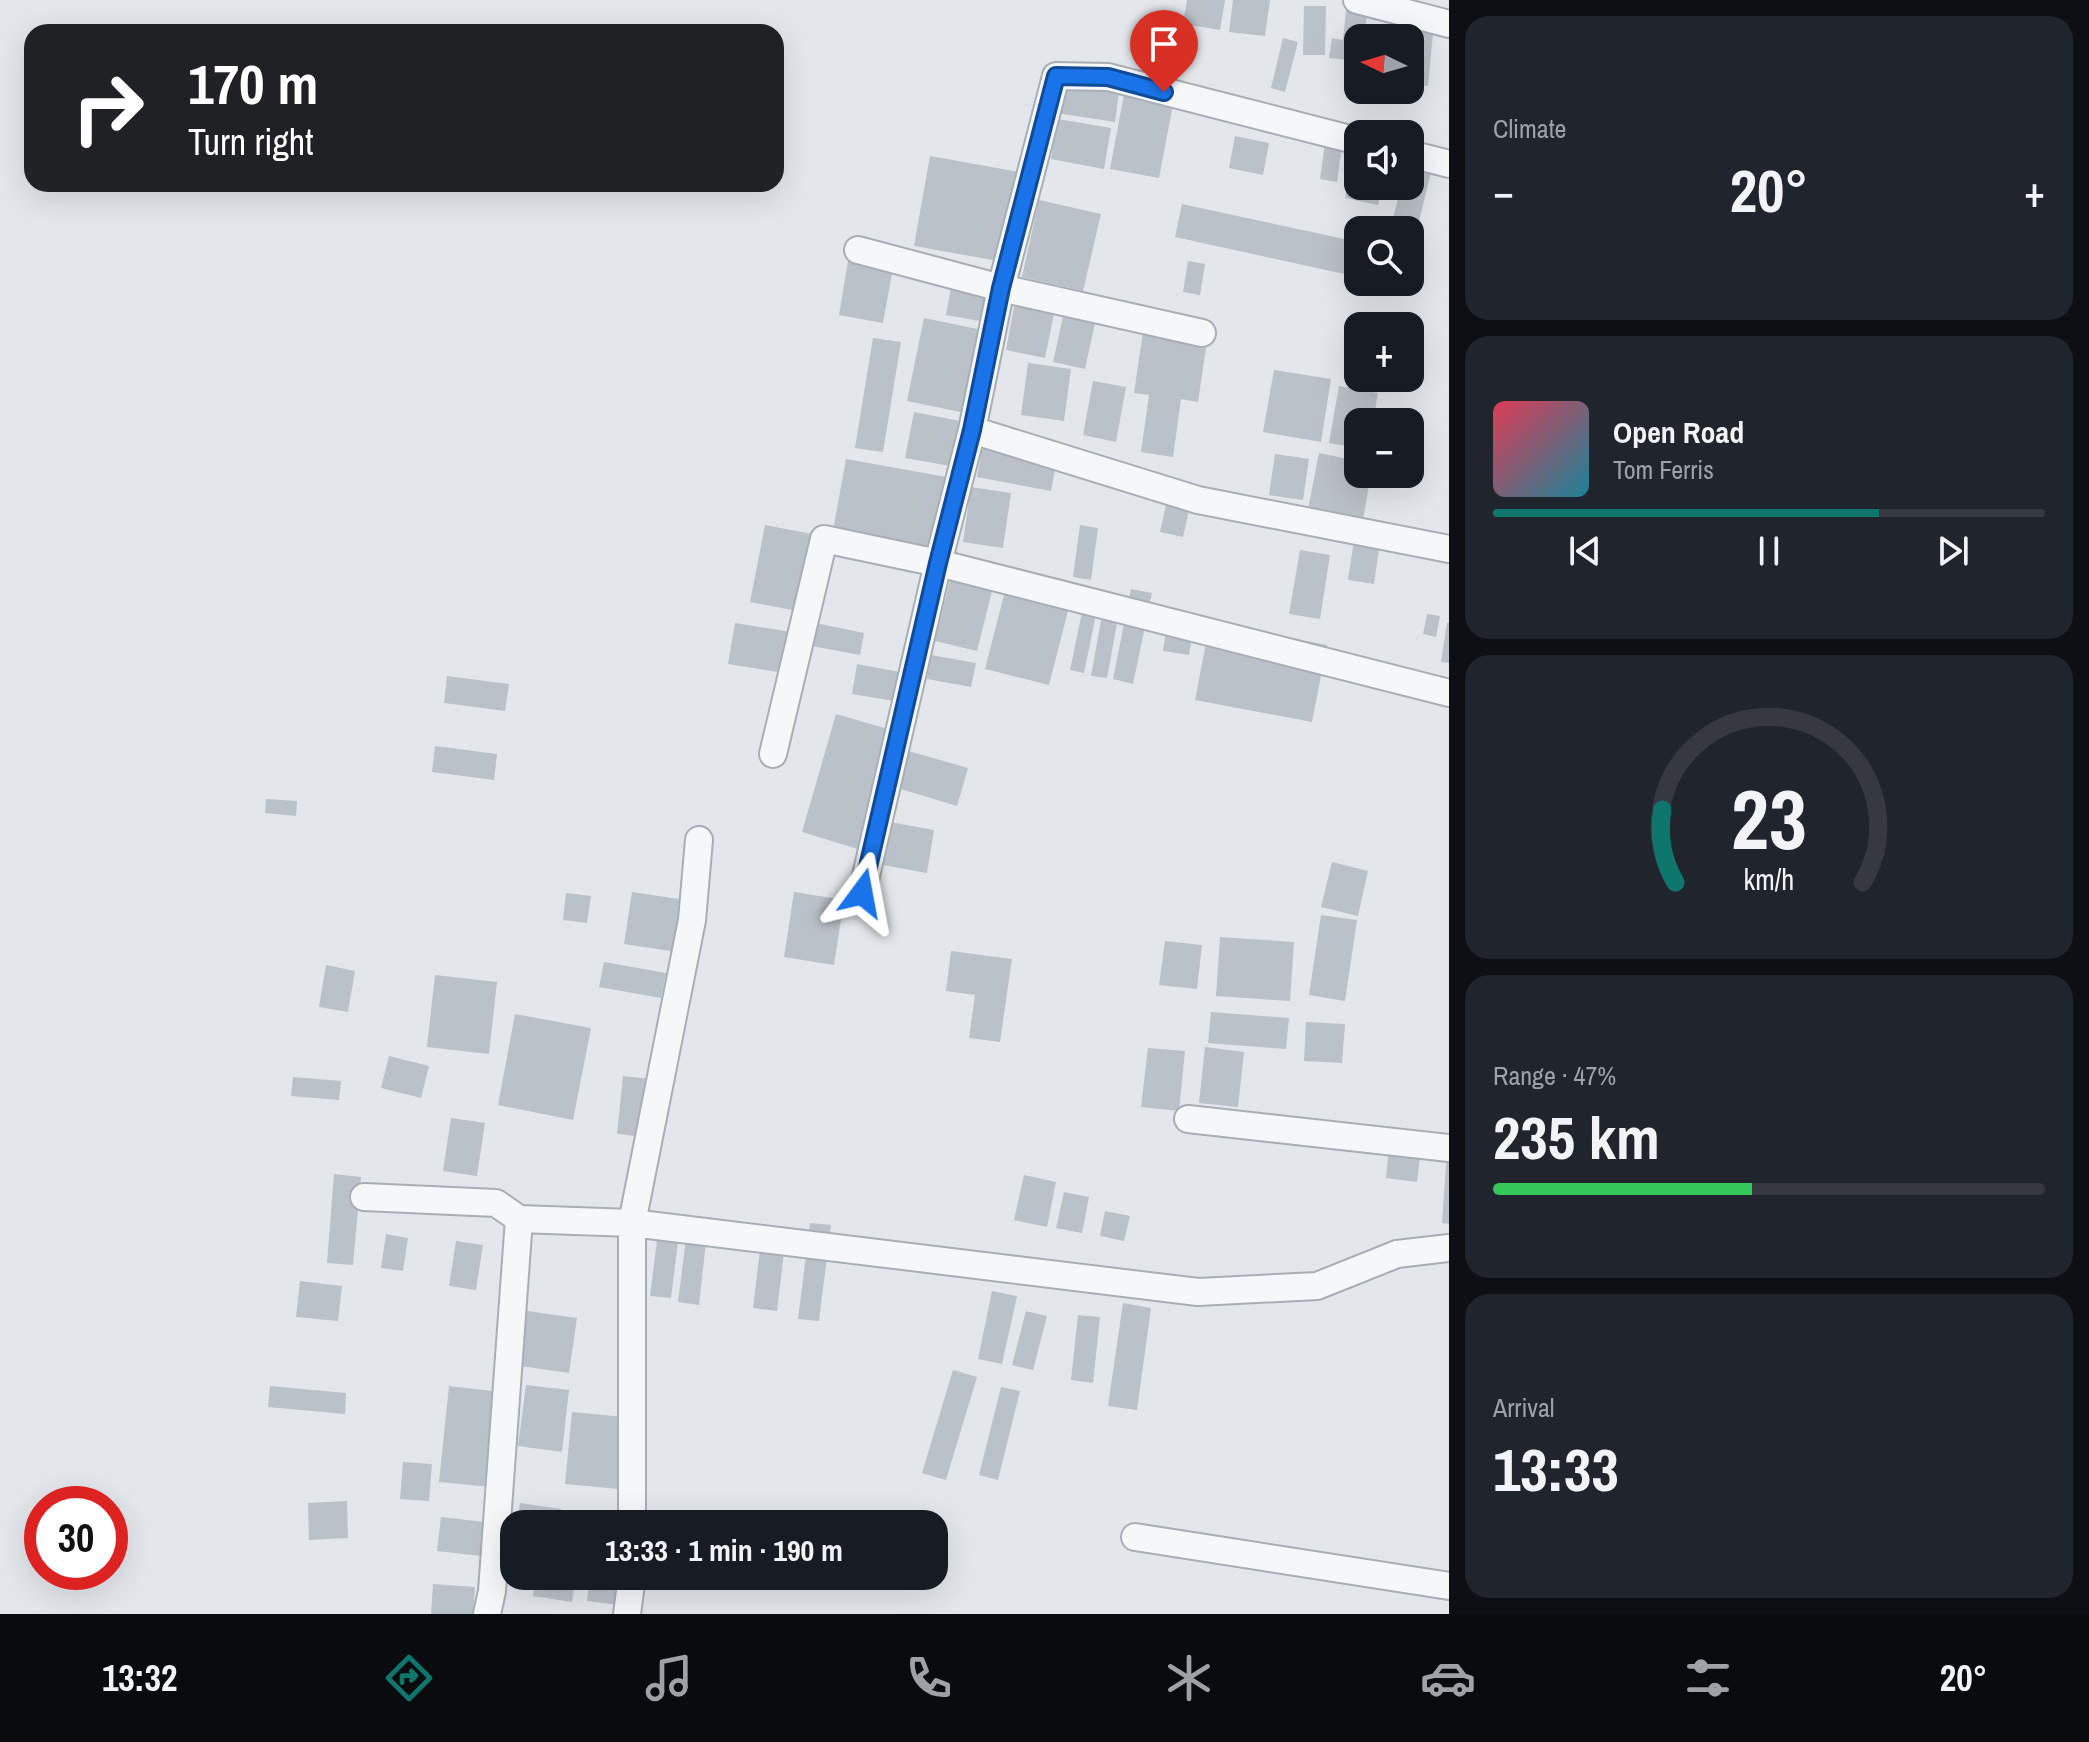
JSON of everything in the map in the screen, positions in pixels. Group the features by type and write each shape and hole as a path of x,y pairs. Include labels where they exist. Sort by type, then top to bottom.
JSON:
{"street":[{"path":"1357,0 1449,24"},
{"path":"862,893 972,430 1001,288 1056,76 1108,77 1344,137"},
{"path":"1424,158 1449,164"},
{"path":"858,250 1001,288 1202,333"},
{"path":"972,430 1198,500 1449,549"},
{"path":"773,754 824,539 938,563 1449,693"},
{"path":"632,1510 632,1223 692,920 699,840"},
{"path":"1188,1119 1449,1148"},
{"path":"364,1197 496,1203 519,1219 632,1223 1198,1292 1317,1286 1397,1254 1449,1248"},
{"path":"487,1614 492,1591 519,1219"},
{"path":"1135,1537 1449,1586"},
{"path":"627,1614 630,1590"}],"building":[{"path":"1187,0 1225,0 1220,30 1183,24"},
{"path":"1233,0 1270,0 1265,36 1229,32"},
{"path":"1347,0 1369,0 1366,24 1345,24"},
{"path":"1304,6 1326,6 1325,55 1303,55"},
{"path":"1400,9 1435,12 1428,86 1424,86 1424,24 1399,24"},
{"path":"1344,30 1344,60 1329,58 1332,38 1343,40"},
{"path":"1283,38 1298,42 1285,92 1271,88"},
{"path":"1062,68 1121,77 1115,122 1056,113"},
{"path":"1126,84 1175,94 1159,178 1110,169"},
{"path":"1058,119 1111,128 1104,169 1051,159"},
{"path":"1235,136 1269,143 1263,175 1229,168"},
{"path":"1326,136 1343,138 1337,182 1320,179"},
{"path":"930,156 1020,172 1004,262 914,246"},
{"path":"1424,158 1434,160 1420,216 1394,216 1398,200 1424,200"},
{"path":"1039,200 1101,214 1083,291 1022,277"},
{"path":"1354,200 1379,200 1378,205"},
{"path":"1182,204 1344,239 1344,274 1175,237"},
{"path":"851,243 896,251 883,323 839,315"},
{"path":"1188,261 1205,264 1200,295 1183,292"},
{"path":"954,271 998,279 991,323 946,315"},
{"path":"1017,291 1057,299 1045,358 1006,350"},
{"path":"1066,303 1098,310 1085,369 1053,362"},
{"path":"924,318 982,330 965,413 907,401"},
{"path":"1144,325 1208,334 1198,402 1181,399 1173,457 1141,452 1149,395 1134,393"},
{"path":"873,338 901,342 883,452 855,448"},
{"path":"1028,363 1071,369 1064,421 1021,415"},
{"path":"1274,370 1331,379 1321,442 1263,432"},
{"path":"1093,381 1126,387 1116,442 1083,435"},
{"path":"1339,386 1344,387 1344,392 1378,393 1375,408 1344,408 1344,446 1329,443"},
{"path":"914,412 965,422 956,467 905,458"},
{"path":"986,428 1060,442 1051,491 977,477"},
{"path":"1319,453 1344,458 1344,488 1369,488 1363,519 1308,509"},
{"path":"1275,454 1309,459 1303,500 1269,495"},
{"path":"846,459 952,478 938,556 832,536"},
{"path":"1171,482 1194,488 1183,537 1160,532"},
{"path":"971,487 1011,493 1003,548 963,542"},
{"path":"765,525 812,534 797,611 750,602"},
{"path":"1080,525 1098,528 1091,580 1073,577"},
{"path":"1356,526 1382,529 1374,584 1348,580"},
{"path":"1300,550 1330,555 1320,619 1289,614"},
{"path":"956,556 998,567 977,651 935,641"},
{"path":"1007,583 1071,599 1049,685 985,669"},
{"path":"1131,589 1152,593 1133,684 1113,679"},
{"path":"1086,593 1100,595 1084,673 1070,670"},
{"path":"1106,593 1122,596 1107,678 1091,676"},
{"path":"1169,610 1196,614 1189,655 1163,651"},
{"path":"1427,614 1440,616 1436,637 1423,634"},
{"path":"806,621 864,633 860,655 801,644"},
{"path":"1210,622 1327,645 1312,722 1195,700"},
{"path":"735,623 791,632 784,673 728,664"},
{"path":"1449,623 1449,663 1441,662"},
{"path":"931,655 976,663 971,687 927,679"},
{"path":"857,664 905,673 900,702 852,694"},
{"path":"447,676 509,684 505,711 444,703"},
{"path":"836,714 895,731 861,850 802,832"},
{"path":"435,746 497,754 494,780 432,772"},
{"path":"905,750 968,768 957,806 894,787"},
{"path":"266,799 297,801 296,816 265,813"},
{"path":"884,821 934,830 927,873 877,864"},
{"path":"1332,862 1368,871 1358,916 1321,907"},
{"path":"632,892 692,901 684,953 624,944"},
{"path":"794,892 844,900 834,965 784,957"},
{"path":"566,893 591,896 587,923 563,920"},
{"path":"1321,915 1357,920 1345,1001 1309,995"},
{"path":"1220,937 1294,942 1290,1001 1216,996"},
{"path":"1165,941 1202,945 1197,989 1159,985"},
{"path":"951,951 1012,959 1000,1042 969,1038 975,995 946,991"},
{"path":"604,962 666,973 661,998 599,987"},
{"path":"326,965 355,971 348,1012 319,1007"},
{"path":"435,975 497,982 489,1054 427,1047"},
{"path":"1211,1012 1289,1018 1286,1049 1208,1043"},
{"path":"515,1014 591,1028 573,1120 498,1105"},
{"path":"1306,1022 1345,1024 1342,1063 1304,1061"},
{"path":"1205,1047 1244,1052 1238,1107 1199,1103"},
{"path":"1148,1048 1185,1051 1179,1111 1141,1107"},
{"path":"389,1056 429,1066 421,1098 381,1088"},
{"path":"623,1076 650,1079 644,1137 617,1134"},
{"path":"293,1077 341,1081 339,1100 291,1096"},
{"path":"451,1118 485,1123 477,1176 443,1171"},
{"path":"1390,1137 1422,1141 1417,1182 1386,1178"},
{"path":"1449,1150 1449,1224 1442,1223"},
{"path":"334,1174 361,1177 353,1265 327,1263"},
{"path":"1024,1175 1056,1182 1047,1227 1014,1220"},
{"path":"1064,1192 1089,1197 1082,1233 1056,1228"},
{"path":"1105,1211 1130,1216 1124,1241 1100,1236"},
{"path":"810,1223 831,1225 819,1321 798,1319"},
{"path":"687,1231 707,1233 699,1305 678,1302"},
{"path":"658,1232 679,1234 671,1298 650,1296"},
{"path":"762,1233 786,1236 777,1311 753,1308"},
{"path":"386,1234 408,1238 403,1271 381,1268"},
{"path":"456,1241 483,1245 476,1290 449,1286"},
{"path":"300,1281 342,1286 338,1321 296,1317"},
{"path":"992,1291 1017,1296 1002,1364 978,1359"},
{"path":"1123,1303 1151,1308 1137,1410 1108,1406"},
{"path":"520,1310 577,1318 569,1373 513,1365"},
{"path":"1026,1311 1047,1316 1033,1370 1012,1365"},
{"path":"1078,1315 1100,1317 1093,1383 1071,1380"},
{"path":"953,1370 977,1377 946,1480 922,1473"},
{"path":"526,1385 569,1390 562,1452 518,1446"},
{"path":"270,1386 346,1393 345,1414 268,1407"},
{"path":"449,1386 501,1392 492,1487 439,1482"},
{"path":"1001,1387 1020,1391 998,1480 979,1475"},
{"path":"572,1412 635,1418 629,1490 565,1484"},
{"path":"403,1462 432,1464 429,1501 400,1499"},
{"path":"347,1501 348,1538 309,1540 308,1503"},
{"path":"520,1503 561,1509 561,1510 519,1510"},
{"path":"441,1517 484,1522 481,1556 437,1551"},
{"path":"433,1584 475,1587 473,1614 431,1614"},
{"path":"534,1590 574,1590 572,1602 533,1596"},
{"path":"588,1590 628,1590 626,1606 587,1601"}],"route":[{"path":"862,893 972,430 1001,288 1056,76 1108,77 1164,92"}]}
